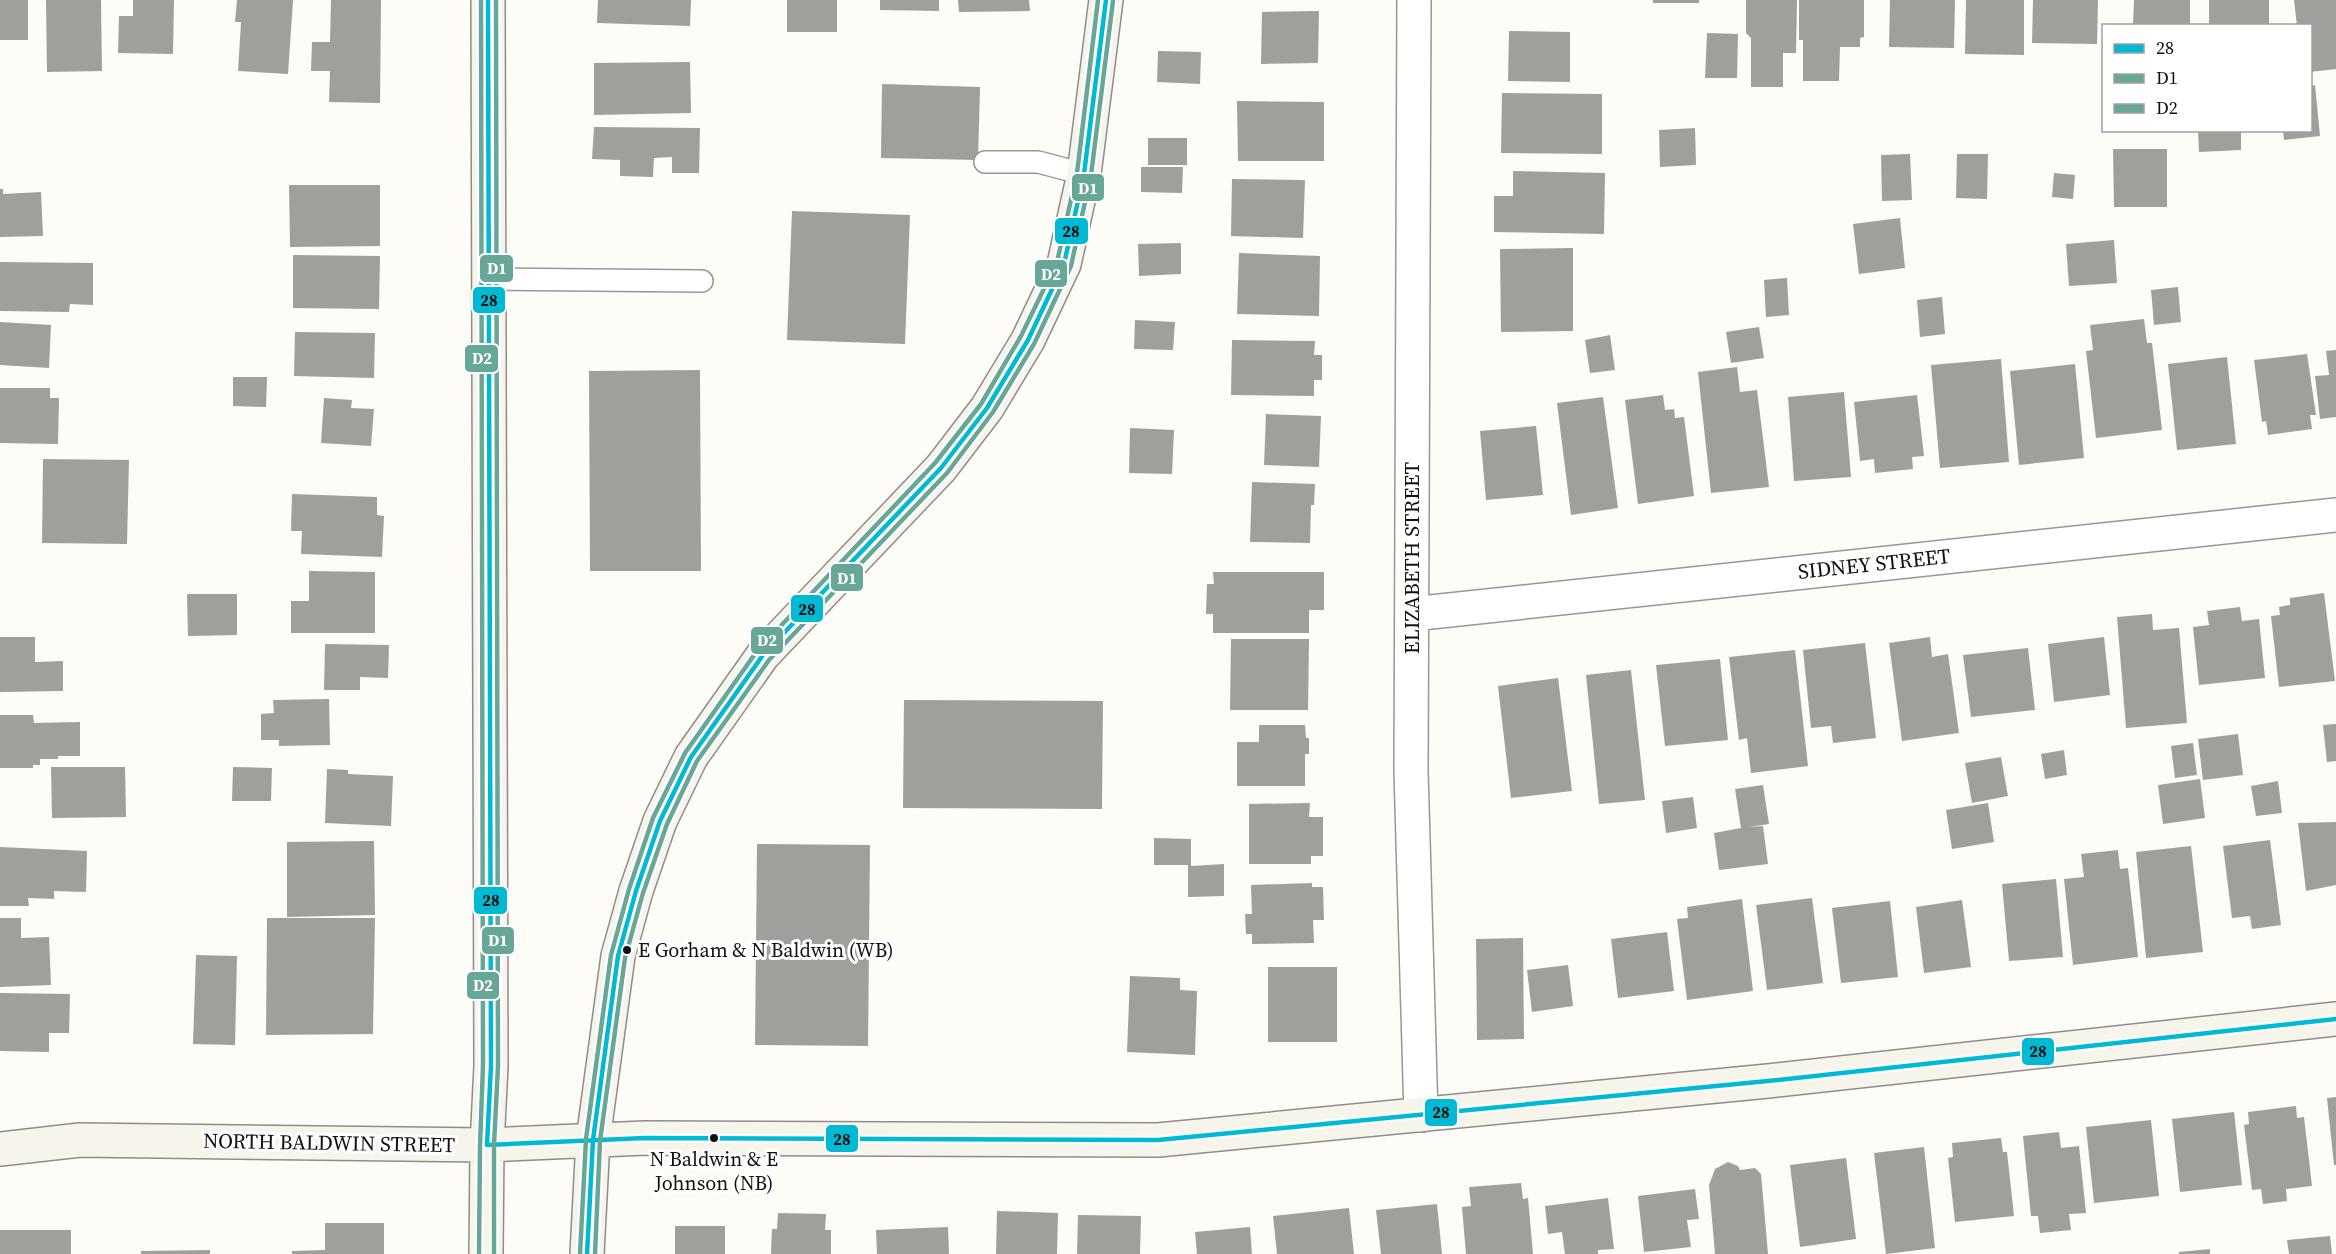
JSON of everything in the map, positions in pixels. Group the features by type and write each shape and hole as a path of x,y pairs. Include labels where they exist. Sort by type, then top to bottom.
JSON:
{"main road":[{"path":"486,1254 487,1145 491,1066 488,0"},
{"path":"587,1254 593,1140 618,956 636,891 660,821 691,757 763,655 941,468 987,408 1029,340 1064,264 1084,174 1106,0"},
{"name":"NORTH BALDWIN STREET","path":"0,1149 80,1140 487,1145 593,1140 1158,1140 1780,1080 2336,1019"},
{"name":"NORTH BALDWIN STREET","path":"0,1127 80,1140"}],"street":[{"name":"ELIZABETH STREET","path":"1414,0 1411,771 1421,1116"},
{"name":"SIDNEY STREET","path":"1412,614 2336,515"}],"lane":[{"path":"985,162 1038,162 1084,174"},
{"path":"489,279 702,281"}],"building":[{"path":"0,0 28,0 28,40 0,40"},
{"path":"46,0 101,0 102,71 47,72"},
{"path":"133,0 174,0 173,54 118,53 119,16 133,16"},
{"path":"237,0 293,0 288,74 238,71 241,22 235,22"},
{"path":"331,0 381,0 380,103 329,102 330,71 311,71 312,42 330,42"},
{"path":"598,0 691,0 690,26 597,23"},
{"path":"787,0 837,0 837,32 787,32"},
{"path":"880,0 939,0 939,11 880,10"},
{"path":"958,0 1029,0 1030,11 959,12"},
{"path":"1653,0 1699,0 1699,3 1653,3"},
{"path":"1746,0 1797,0 1796,53 1783,53 1783,87 1751,87 1751,38 1746,33"},
{"path":"1799,0 1864,0 1864,37 1860,38 1860,47 1840,47 1839,81 1803,81 1803,40 1799,40"},
{"path":"1890,0 1955,0 1954,48 1889,47"},
{"path":"1966,0 2024,0 2024,55 1965,54"},
{"path":"2033,0 2098,0 2097,44 2032,43"},
{"path":"2134,0 2190,0 2190,24 2133,24"},
{"path":"2209,0 2269,0 2269,24 2209,24"},
{"path":"2294,0 2336,0 2336,69 2312,72 2312,24 2297,24"},
{"path":"1319,11 1318,63 1261,64 1262,12"},
{"path":"1509,31 1570,32 1570,82 1508,81"},
{"path":"1707,33 1738,34 1737,78 1705,78"},
{"path":"1158,51 1201,52 1200,84 1157,82"},
{"path":"690,62 691,113 594,115 594,63"},
{"path":"882,84 980,87 978,160 881,158"},
{"path":"2315,85 2320,136 2284,140 2283,132 2312,132 2312,86"},
{"path":"1502,93 1602,94 1602,154 1501,153"},
{"path":"1237,101 1324,102 1324,161 1238,161"},
{"path":"594,127 700,128 699,173 672,173 672,157 654,158 653,177 620,176 620,160 592,159"},
{"path":"1695,128 1696,165 1660,167 1659,130"},
{"path":"2198,132 2241,132 2241,150 2199,152"},
{"path":"1148,138 1187,138 1187,165 1148,165"},
{"path":"2113,149 2167,149 2167,207 2114,207"},
{"path":"1910,154 1912,200 1882,201 1881,155"},
{"path":"1957,154 1988,154 1987,199 1956,198"},
{"path":"1141,167 1183,167 1182,193 1141,192"},
{"path":"1513,171 1605,173 1604,234 1494,232 1494,196 1513,196"},
{"path":"2054,173 2075,175 2073,199 2052,197"},
{"path":"1232,179 1305,180 1303,238 1231,236"},
{"path":"289,185 380,185 380,246 290,247"},
{"path":"0,189 3,189 3,194 41,192 43,236 0,237"},
{"path":"792,211 910,215 905,344 787,340"},
{"path":"1900,218 1905,268 1859,274 1853,224"},
{"path":"2114,240 2117,283 2069,286 2066,244"},
{"path":"1181,243 1181,274 1139,276 1138,244"},
{"path":"1573,248 1573,331 1501,332 1500,249"},
{"path":"1239,253 1320,256 1319,316 1237,314"},
{"path":"293,255 380,256 379,309 293,308"},
{"path":"0,262 93,263 93,305 70,304 69,312 0,311"},
{"path":"1787,278 1789,315 1766,317 1764,280"},
{"path":"2178,287 2181,322 2154,325 2151,290"},
{"path":"1942,297 1945,334 1920,337 1917,300"},
{"path":"2144,319 2147,343 2152,343 2162,430 2096,438 2086,351 2093,350 2090,325"},
{"path":"1135,320 1175,322 1173,350 1134,349"},
{"path":"0,322 51,325 49,368 0,365"},
{"path":"1759,327 1764,358 1731,363 1726,332"},
{"path":"295,332 375,333 374,378 294,376"},
{"path":"1610,335 1615,370 1590,373 1585,340"},
{"path":"1232,340 1315,341 1314,355 1322,355 1322,380 1314,380 1314,396 1231,395"},
{"path":"2336,350 2336,417 2320,419 2315,376 2329,375 2326,351"},
{"path":"2307,354 2316,415 2310,415 2312,429 2268,435 2266,421 2262,422 2254,360"},
{"path":"2227,357 2236,444 2177,450 2168,364"},
{"path":"2001,359 2009,462 1940,468 1931,365"},
{"path":"2075,364 2084,458 2019,465 2010,371"},
{"path":"1737,367 1740,392 1757,390 1769,487 1711,493 1698,372"},
{"path":"700,370 701,571 590,571 589,371"},
{"path":"233,377 267,377 266,407 233,406"},
{"path":"0,388 50,388 50,398 59,398 58,444 0,443"},
{"path":"1844,392 1851,477 1794,481 1788,397"},
{"path":"1663,395 1665,410 1674,409 1675,418 1684,417 1694,496 1638,504 1625,400"},
{"path":"1917,395 1924,456 1912,457 1913,469 1875,473 1874,459 1860,461 1854,402"},
{"path":"1603,397 1618,508 1571,515 1557,403"},
{"path":"324,398 352,400 351,408 374,409 371,446 321,443"},
{"path":"1266,414 1321,416 1319,467 1264,465"},
{"path":"1536,426 1543,495 1486,500 1480,431"},
{"path":"1130,428 1174,430 1172,474 1129,473"},
{"path":"43,459 129,460 127,544 42,543"},
{"path":"1252,482 1315,484 1314,505 1311,505 1310,543 1250,542"},
{"path":"292,494 377,497 377,515 384,516 382,557 301,554 302,531 291,531"},
{"path":"309,571 375,572 375,633 291,633 291,601 309,601"},
{"path":"1213,572 1324,572 1324,610 1309,610 1309,633 1213,633 1213,614 1206,614 1207,584 1214,584"},
{"path":"2324,593 2335,681 2279,687 2271,616 2280,615 2279,607 2290,605 2290,598"},
{"path":"187,594 237,594 237,635 188,636"},
{"path":"2240,607 2242,621 2259,619 2265,678 2199,685 2193,627 2209,625 2207,611"},
{"path":"2152,614 2153,630 2179,628 2187,723 2126,728 2117,617"},
{"path":"0,637 35,637 35,662 63,661 63,691 0,692"},
{"path":"1930,637 1932,657 1948,654 1959,733 1902,741 1889,643"},
{"path":"2104,637 2110,695 2054,702 2048,644"},
{"path":"1231,639 1309,639 1308,710 1230,710"},
{"path":"1865,643 1876,738 1833,743 1831,726 1811,728 1803,650"},
{"path":"325,644 389,645 388,678 360,677 360,690 324,690"},
{"path":"2028,648 2035,710 1971,717 1963,655"},
{"path":"1795,650 1808,766 1751,773 1747,738 1739,740 1729,657"},
{"path":"1720,659 1728,740 1665,746 1656,665"},
{"path":"1631,670 1645,800 1599,804 1586,675"},
{"path":"1558,678 1572,791 1511,798 1498,686"},
{"path":"329,699 330,745 279,746 279,740 261,740 261,714 274,713 273,700"},
{"path":"904,700 1103,701 1102,809 903,808"},
{"path":"0,715 33,715 34,723 80,722 80,756 40,759 40,765 33,765 33,768 0,768"},
{"path":"2336,724 2336,761 2327,762 2323,725"},
{"path":"1259,725 1305,725 1306,738 1309,738 1309,754 1305,754 1305,786 1237,786 1237,742 1259,742"},
{"path":"2238,734 2243,775 2203,780 2198,739"},
{"path":"2193,743 2197,775 2175,778 2171,746"},
{"path":"2064,750 2067,775 2045,779 2041,754"},
{"path":"2001,757 2008,796 1972,803 1965,763"},
{"path":"51,767 125,767 126,817 52,818"},
{"path":"233,767 272,768 271,801 232,801"},
{"path":"327,769 348,770 348,774 393,776 391,826 325,823"},
{"path":"2200,779 2205,818 2163,824 2158,785"},
{"path":"2278,781 2282,813 2256,816 2251,786"},
{"path":"1763,785 1769,824 1749,827 1763,826 1768,864 1719,870 1714,833 1741,828 1735,789"},
{"path":"1693,797 1697,828 1666,833 1662,801"},
{"path":"1310,803 1309,817 1323,817 1323,856 1311,856 1311,864 1249,864 1249,804"},
{"path":"1988,803 1994,842 1952,849 1946,810"},
{"path":"2336,822 2336,885 2306,891 2298,823"},
{"path":"1154,838 1191,839 1191,866 1224,864 1224,896 1188,897 1188,865 1154,865"},
{"path":"2270,840 2281,925 2252,929 2250,916 2232,918 2223,846"},
{"path":"374,841 375,915 287,917 287,842"},
{"path":"757,844 870,845 868,1046 755,1045"},
{"path":"2191,846 2203,952 2146,958 2136,852"},
{"path":"0,847 87,851 86,892 54,891 54,899 28,898 29,906 0,906"},
{"path":"2118,850 2120,869 2128,868 2138,957 2073,965 2064,879 2084,877 2081,854"},
{"path":"2056,879 2063,957 2009,961 2002,884"},
{"path":"1312,883 1312,887 1323,887 1324,920 1313,920 1314,943 1252,944 1252,934 1246,934 1245,914 1252,914 1251,885"},
{"path":"1812,898 1823,983 1767,990 1756,905"},
{"path":"1742,899 1753,991 1687,1000 1677,919 1688,918 1687,907"},
{"path":"1962,900 1971,967 1924,973 1916,907"},
{"path":"1890,901 1898,977 1841,983 1832,908"},
{"path":"0,918 21,918 21,938 49,937 51,985 0,987"},
{"path":"267,918 375,918 373,1034 266,1035"},
{"path":"1667,932 1674,991 1618,998 1611,939"},
{"path":"1523,938 1524,1039 1477,1040 1476,939"},
{"path":"196,955 237,956 235,1045 193,1044"},
{"path":"1568,965 1573,1006 1532,1012 1527,970"},
{"path":"1268,967 1337,967 1337,1042 1268,1042"},
{"path":"1130,976 1180,978 1180,990 1197,991 1195,1055 1127,1052"},
{"path":"0,993 70,994 69,1033 49,1033 49,1052 0,1051"},
{"path":"2336,1097 2336,1165 2334,1165 2327,1098"},
{"path":"2296,1106 2297,1118 2304,1117 2312,1186 2286,1189 2287,1201 2263,1204 2261,1189 2252,1190 2244,1125 2249,1124 2248,1112"},
{"path":"2234,1112 2242,1185 2180,1192 2172,1119"},
{"path":"2151,1120 2159,1196 2094,1203 2086,1127"},
{"path":"2059,1132 2061,1148 2079,1146 2086,1213 2069,1214 2071,1230 2040,1233 2038,1216 2031,1216 2023,1136"},
{"path":"2001,1138 2003,1152 2007,1152 2014,1216 1955,1222 1948,1158 1953,1157 1952,1143"},
{"path":"1924,1147 1935,1248 1886,1254 1874,1153"},
{"path":"1846,1158 1856,1239 1800,1247 1790,1165"},
{"path":"1728,1162 1738,1166 1740,1170 1755,1168 1761,1174 1768,1254 1715,1254 1709,1185 1715,1169"},
{"path":"1521,1183 1523,1199 1528,1198 1533,1254 1466,1254 1462,1207 1471,1206 1469,1187"},
{"path":"1695,1189 1699,1219 1687,1220 1691,1247 1644,1252 1638,1196"},
{"path":"1608,1198 1614,1249 1598,1250 1598,1254 1565,1254 1562,1232 1548,1234 1545,1206"},
{"path":"1437,1204 1442,1254 1381,1254 1376,1210"},
{"path":"1349,1208 1354,1254 1277,1254 1273,1216"},
{"path":"997,1211 1058,1213 1057,1254 996,1254"},
{"path":"778,1213 826,1214 825,1230 831,1230 831,1254 771,1254 772,1229 777,1229"},
{"path":"1078,1215 1141,1216 1140,1254 1077,1254"},
{"path":"325,1223 384,1223 384,1254 292,1254 292,1251 325,1250"},
{"path":"675,1226 725,1226 725,1254 675,1254"},
{"path":"948,1227 949,1254 877,1254 876,1230"},
{"path":"1250,1227 1252,1254 1197,1254 1195,1232"},
{"path":"0,1230 71,1230 71,1254 0,1254"},
{"path":"2330,1236 2332,1254 2289,1254 2287,1240"},
{"path":"2210,1249 2210,1254 2179,1254 2179,1252"},
{"path":"210,1250 210,1254 141,1254 141,1251"}],"transit line":[{"name":"D2","path":"479,1254 483,1066 481,0"},
{"name":"28","path":"488,0 491,1066 487,1145 645,1138 1158,1140 1768,1081 2336,1019"},
{"name":"D1","path":"494,1254 494,1145 498,1066 496,0"},
{"name":"D2","path":"580,1254 586,1139 611,955 629,889 653,818 685,753 757,651 935,463 981,404 1021,336 1057,262 1077,173 1098,0"},
{"name":"28","path":"587,1254 593,1140 618,956 636,891 660,821 691,757 763,655 941,468 987,408 1028,340 1064,264 1084,174 1106,0"},
{"name":"D1","path":"595,1254 600,1141 625,958 643,893 667,824 697,761 769,660 947,473 993,412 1034,344 1071,266 1091,175 1113,1"}],"place":[{"name":"E Gorham & N Baldwin (WB)","path":"627,950"},
{"name":"N Baldwin & E Johnson (NB)","path":"714,1138"}]}
